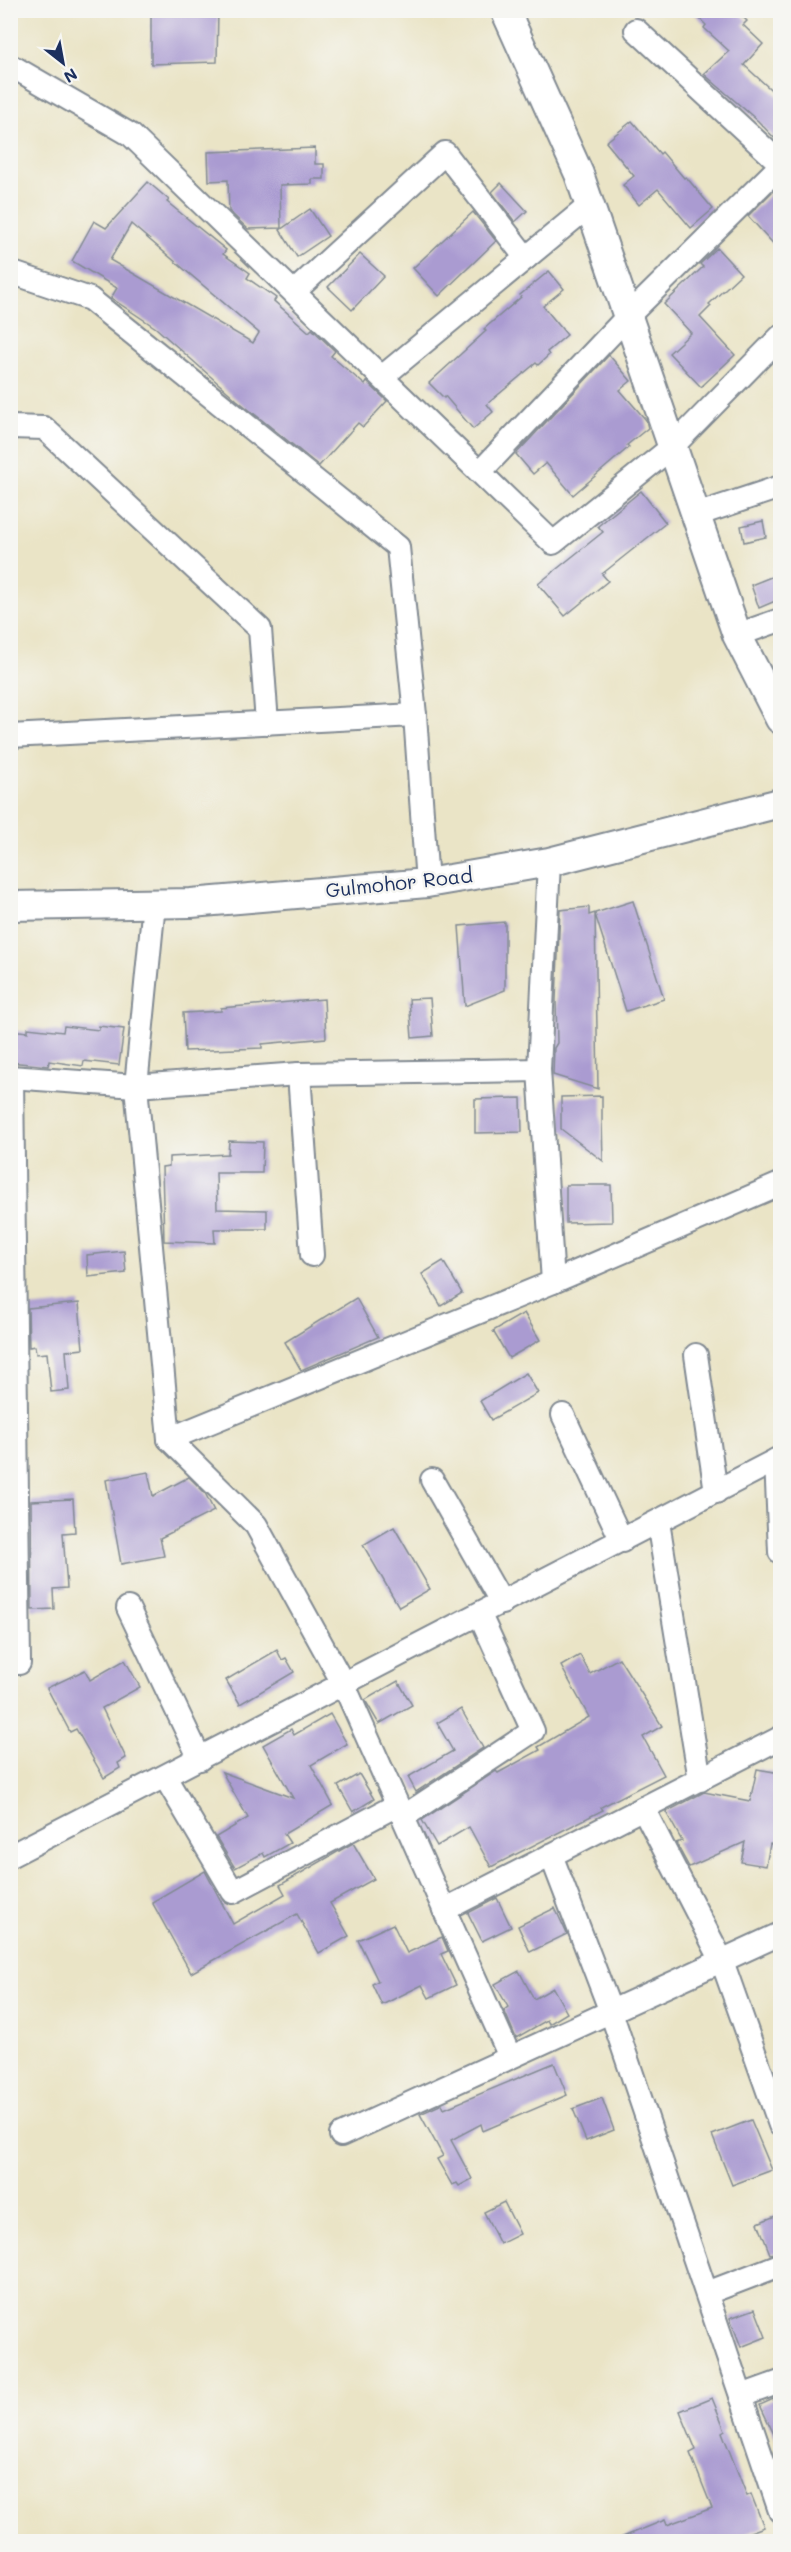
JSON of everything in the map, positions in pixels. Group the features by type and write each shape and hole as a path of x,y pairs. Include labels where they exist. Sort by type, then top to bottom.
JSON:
{"street":[{"path":"505,10 579,174 737,635 780,719"},
{"path":"480,472 627,316 780,165 636,30"},
{"path":"10,69 15,68 131,135 553,543 672,447 780,337"},
{"path":"294,292 445,153 526,258"},
{"path":"382,377 590,205"},
{"path":"10,272 90,299 398,547 416,715 427,883"},
{"path":"10,427 44,428 260,629 267,723"},
{"path":"696,515 780,488"},
{"path":"737,635 780,620"},
{"path":"10,736 416,715"},
{"name":"Gulmohor Road","path":"10,906 191,903 427,883 549,862 780,803"},
{"path":"549,862 539,1070 553,1282"},
{"path":"154,903 136,1086 169,1439 256,1525 344,1685 510,2057"},
{"path":"10,1663 19,1663 14,1526 11,1077 136,1086 299,1074 539,1070"},
{"path":"299,1074 312,1255"},
{"path":"169,1439 553,1282 780,1184"},
{"path":"696,1355 716,1492"},
{"path":"562,1415 622,1541"},
{"path":"10,1856 778,1459 780,1552"},
{"path":"432,1480 502,1603"},
{"path":"658,1522 700,1780"},
{"path":"128,1608 200,1759"},
{"path":"165,1777 233,1892 400,1811 533,1731 480,1615"},
{"path":"444,1910 780,1738"},
{"path":"643,1808 722,1961 774,2090 780,2125"},
{"path":"551,1856 611,2012 780,2511"},
{"path":"341,2135 780,1934"},
{"path":"706,2293 780,2265"},
{"path":"741,2396 780,2382"}],"building":[{"path":"151,10 218,10 217,62 151,64"},
{"path":"691,10 736,10 747,21 743,25 763,44 744,65 780,98 780,144 758,121 704,74 729,51 704,28 706,25"},
{"path":"632,121 660,154 662,152 684,178 686,177 713,209 691,228 658,189 639,205 623,185 634,176 606,142"},
{"path":"315,148 315,164 324,164 324,179 312,179 312,184 280,185 281,228 248,229 229,211 228,180 209,181 208,152"},
{"path":"148,182 169,200 167,202 226,250 223,254 250,273 247,278 276,298 274,301 309,332 312,329 335,351 331,356 365,385 367,382 387,401 363,427 358,423 319,466 237,400 156,328 111,298 117,288 72,261 94,221 106,228","holes":["131,224 259,333 253,343 110,260"]},
{"path":"501,183 527,211 515,222 492,192"},
{"path":"780,184 780,251 748,216"},
{"path":"310,209 328,236 297,257 280,230"},
{"path":"473,212 496,241 439,296 413,268"},
{"path":"717,248 741,274 709,304 711,306 700,317 735,355 701,387 669,353 691,333 664,304 703,267 700,264"},
{"path":"360,254 384,276 352,310 328,287"},
{"path":"549,271 564,289 543,306 567,335 547,352 549,355 538,365 536,363 487,404 493,412 473,429 445,396 444,398 429,383 486,331 484,329 521,297 520,295"},
{"path":"609,355 631,381 620,390 646,420 648,428 573,495 546,463 533,474 516,454"},
{"path":"641,491 666,523 602,574 608,581 565,616 538,584 603,532 598,526"},
{"path":"763,521 766,537 744,542 741,526"},
{"path":"776,575 780,588 780,599 759,608 751,585"},
{"path":"633,901 664,999 626,1011 595,914 598,1089 553,1075 554,1048 557,1043 556,1000 560,910 589,907 589,915"},
{"path":"505,922 505,990 465,1006 459,926"},
{"path":"430,998 433,1036 412,1038 409,999"},
{"path":"324,999 326,1038 262,1044 262,1048 185,1051 183,1013"},
{"path":"64,1026 99,1030 99,1026 124,1029 119,1065 84,1061 83,1066 49,1061 48,1066 10,1062 10,1030 28,1032 28,1028 63,1032"},
{"path":"602,1096 603,1161 561,1129 561,1097"},
{"path":"521,1098 522,1132 475,1133 475,1099"},
{"path":"229,1141 263,1142 262,1173 216,1173 217,1209 267,1210 267,1229 214,1229 215,1243 164,1241 162,1167 169,1166 169,1157 228,1154"},
{"path":"566,1185 611,1185 612,1222 566,1223"},
{"path":"124,1251 126,1273 88,1277 87,1255"},
{"path":"443,1261 462,1293 441,1306 422,1274"},
{"path":"356,1298 378,1337 301,1370 285,1342"},
{"path":"79,1303 83,1349 66,1351 69,1390 51,1392 47,1353 36,1354 35,1346 29,1347 28,1308"},
{"path":"524,1313 540,1340 509,1358 493,1331"},
{"path":"526,1373 538,1393 491,1420 480,1401"},
{"path":"148,1472 153,1496 189,1477 205,1493 214,1511 160,1538 164,1556 121,1564 106,1480"},
{"path":"73,1499 75,1532 63,1533 67,1588 53,1589 54,1609 32,1610 31,1501"},
{"path":"394,1527 430,1589 399,1607 363,1545"},
{"path":"277,1650 282,1660 286,1658 294,1672 240,1704 226,1680"},
{"path":"580,1655 590,1674 619,1658 662,1726 643,1737 664,1775 601,1807 603,1810 491,1867 469,1827 437,1846 422,1820 496,1771 498,1773 540,1750 538,1747 589,1717 561,1666"},
{"path":"125,1660 140,1687 102,1708 126,1758 118,1763 120,1768 104,1778 76,1729 70,1732 47,1688 85,1670 90,1680"},
{"path":"398,1681 412,1705 379,1724 365,1700"},
{"path":"461,1709 483,1748 416,1792 408,1777 453,1751 437,1723"},
{"path":"330,1714 347,1744 311,1765 333,1805 284,1834 290,1843 265,1857 263,1853 235,1868 216,1837 248,1818 222,1772 293,1798 263,1745 291,1729 294,1735"},
{"path":"757,1769 780,1773 780,1845 770,1844 766,1866 741,1862 745,1842 689,1867 676,1843 682,1841 666,1812 704,1792 750,1801"},
{"path":"359,1774 374,1799 353,1812 338,1786"},
{"path":"353,1843 374,1879 330,1903 349,1936 319,1953 297,1914 191,1973 152,1902 205,1871 233,1924 285,1894 280,1885"},
{"path":"497,1898 511,1927 482,1941 468,1913"},
{"path":"555,1908 567,1934 530,1952 518,1926"},
{"path":"393,1924 407,1953 442,1937 448,1951 441,1954 456,1985 429,1998 422,1985 382,2005 372,1984 378,1981 358,1940"},
{"path":"519,1971 534,1999 553,1988 567,2013 549,2024 547,2020 516,2038 504,2010 508,2007 495,1984"},
{"path":"554,2063 567,2095 483,2131 481,2124 451,2140 472,2179 459,2186 457,2183 452,2185 437,2159 443,2156 420,2114 442,2104 444,2109"},
{"path":"602,2098 614,2130 586,2141 573,2109"},
{"path":"751,2120 772,2170 732,2185 712,2135"},
{"path":"504,2202 520,2234 500,2244 484,2212"},
{"path":"780,2214 780,2252 770,2254 758,2223"},
{"path":"755,2309 766,2337 741,2347 730,2318"},
{"path":"780,2396 780,2447 760,2405"},
{"path":"712,2398 725,2430 722,2432 747,2496 751,2494 764,2527 726,2541 613,2541 665,2520 667,2525 712,2508 690,2453 696,2450 680,2411"}]}
